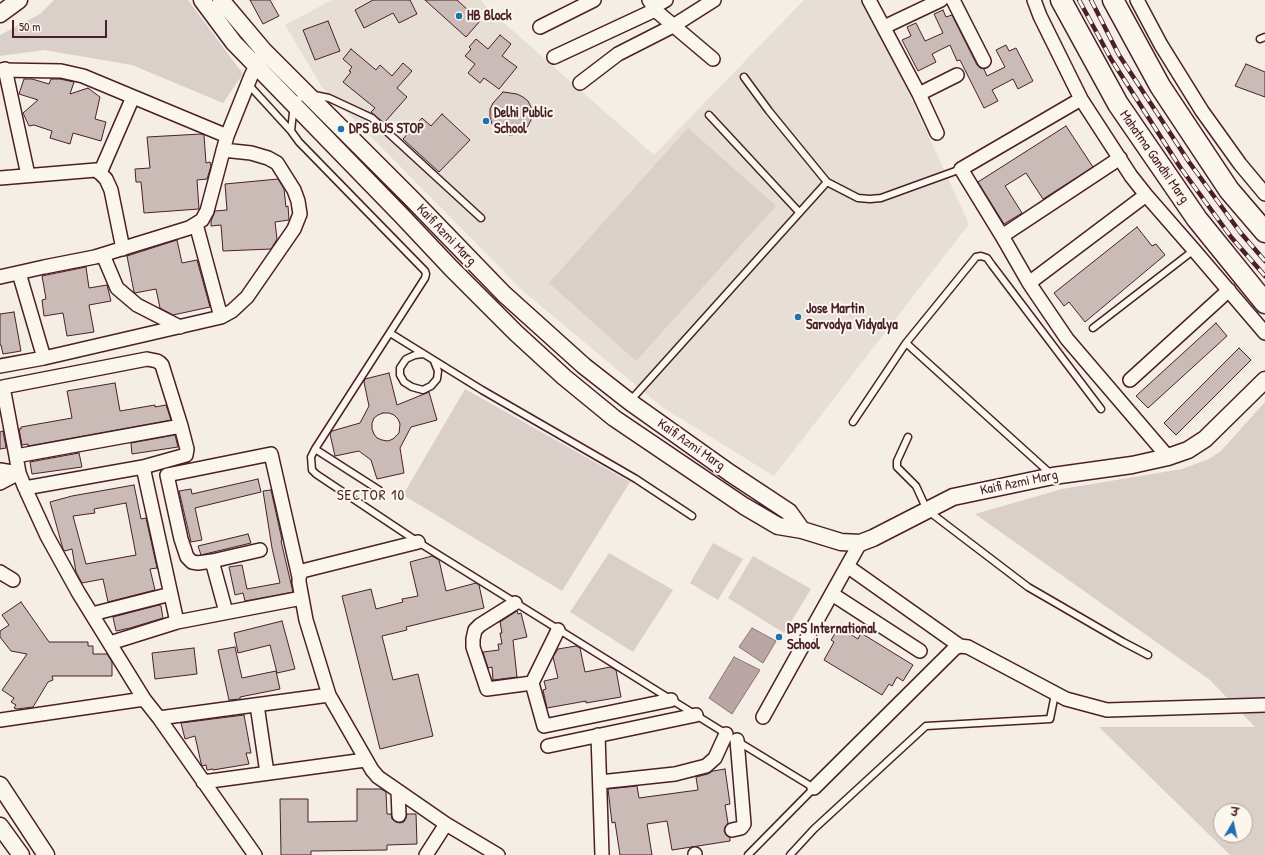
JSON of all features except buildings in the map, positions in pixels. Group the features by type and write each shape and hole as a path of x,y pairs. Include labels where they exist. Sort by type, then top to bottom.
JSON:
{"main road":[{"name":"Mahatma Gandhi Marg","path":"1061,0 1118,104 1197,219 1265,303"},
{"path":"1113,0 1160,86 1229,190 1265,232"}],"street":[{"path":"0,14 18,0"},
{"path":"202,0 234,43 256,66 300,98 456,273 516,333 564,377 614,418 744,506 778,526 802,530"},
{"name":"Kaifi Azmi Marg","path":"221,0 300,98 504,294 584,366 630,402 730,473 789,512 802,530 841,542 860,543 873,538 953,497 1053,476 1132,465 1168,457 1188,450 1205,439 1265,380"},
{"path":"540,27 594,0"},
{"path":"554,57 666,0"},
{"path":"580,83 618,54 673,26 714,0"},
{"path":"869,0 919,94 937,133"},
{"path":"884,27 941,0"},
{"path":"953,0 984,61"},
{"path":"1034,0 1040,16 1081,99 1120,158 1146,195 1265,333"},
{"path":"1137,0 1161,45 1202,111 1240,164 1265,194"},
{"path":"653,6 673,26 713,59"},
{"path":"0,277 103,255 189,228 202,220 207,211 227,136 248,84 264,52"},
{"path":"28,175 2,69 61,71 83,76 227,136"},
{"path":"919,94 957,75"},
{"path":"100,173 133,97"},
{"path":"1081,99 961,169 1029,283 1067,339 1168,457"},
{"path":"0,366 44,358 221,317 232,311 247,297 294,229 300,214 298,201 294,190 277,163 268,158 251,153 223,150"},
{"path":"1002,236 1120,158"},
{"path":"0,178 96,170 106,179 111,190 123,249"},
{"path":"1029,283 1146,195"},
{"path":"196,224 221,317"},
{"path":"103,255 117,288 137,305 180,327"},
{"path":"20,272 44,358"},
{"path":"1130,380 1228,290"},
{"path":"26,488 143,467 186,455 187,449 181,426 162,365 157,360 152,359 3,386 5,420 16,456 19,473 47,536 92,614 144,699 159,718 255,855"},
{"path":"16,456 181,426"},
{"path":"260,550 212,561 198,563 192,562 187,557 181,539 167,475 271,454 299,577 306,620 329,695 365,760 378,777 446,824 498,855"},
{"path":"143,467 177,622"},
{"path":"0,470 19,473"},
{"path":"0,483 19,473"},
{"path":"299,577 302,571 306,569 418,542"},
{"path":"763,717 860,543"},
{"path":"212,561 226,612"},
{"path":"847,566 960,646 968,647 1066,699 1099,709 1114,711 1265,705"},
{"path":"0,572 12,580"},
{"path":"92,614 171,594"},
{"path":"832,594 920,651"},
{"path":"110,643 177,622 302,598"},
{"path":"515,603 480,625 475,630 473,646 487,689 532,683"},
{"path":"558,630 532,683 544,726 671,700"},
{"path":"814,788 955,648 960,646"},
{"path":"159,718 329,695"},
{"path":"0,720 144,699"},
{"path":"257,705 267,773"},
{"path":"548,746 696,715"},
{"path":"575,719 581,739"},
{"path":"598,735 602,855"},
{"path":"600,782 674,774 706,766 715,758 732,737"},
{"path":"732,737 744,824 741,828 732,830"},
{"path":"203,782 365,760"},
{"path":"0,785 46,855"},
{"path":"398,791 399,815"},
{"path":"426,855 446,824"},
{"path":"0,826 21,855"}],"lane":[{"path":"744,77 769,111 827,182 858,198 881,198 961,169"},
{"path":"248,84 291,131 299,142 426,272 425,278 315,449 311,457 312,470 418,542 814,788 748,855"},
{"path":"291,131 300,98 329,98 372,118 481,218"},
{"path":"709,115 799,212"},
{"path":"630,402 827,182"},
{"path":"1093,328 1194,250"},
{"path":"853,422 906,343 976,257 981,256 987,258 1101,408"},
{"path":"390,333 482,390 636,480 692,516"},
{"path":"906,343 1053,476"},
{"path":"423,354 414,355 406,360 400,368 400,376 404,382 412,387 423,390 432,386 437,379 438,371 434,361"},
{"path":"908,437 897,461 897,467 916,486 926,510 1028,587 1148,655"},
{"path":"315,449 379,490"},
{"path":"790,855 814,829 926,726 1050,719 1055,694"}],"shaded area":[{"path":"54,0 188,0 243,74 223,103 132,65 44,50 0,56 0,35 40,14"},
{"path":"332,0 481,0 487,8 654,155 804,0 866,0 969,224 774,476 662,407 523,291 322,87 285,25"},
{"path":"688,128 776,206 636,361 549,283"},
{"path":"465,389 630,482 562,591 403,495"},
{"path":"1265,402 1265,855 1230,855 1218,843 1253,843 1253,803 1213,803 1213,838 1099,727 1255,727 1210,680 975,514 1062,489 1182,469 1209,459 1221,451"},
{"path":"713,543 743,559 718,600 690,583"},
{"path":"609,553 673,590 633,652 570,612"},
{"path":"753,556 811,589 784,633 728,598"},
{"path":"752,628 776,641 763,663 739,647"},
{"path":"734,657 760,670 732,714 709,698"}],"railway":[{"path":"1079,0 1111,59 1180,167 1231,237 1265,276"},
{"path":"1091,0 1119,55 1189,162 1240,232 1265,261"}],"place":[{"name":"HB Block","path":"459,16"},
{"name":"Delhi Public School","path":"486,121"},
{"name":"DPS BUS STOP","path":"341,129"},
{"name":"Jose Martin Sarvodya Vidyalya","path":"798,317"},
{"name":"DPS International School","path":"779,637"}],"district":[{"name":"SECTOR 10","path":"371,496"}]}
